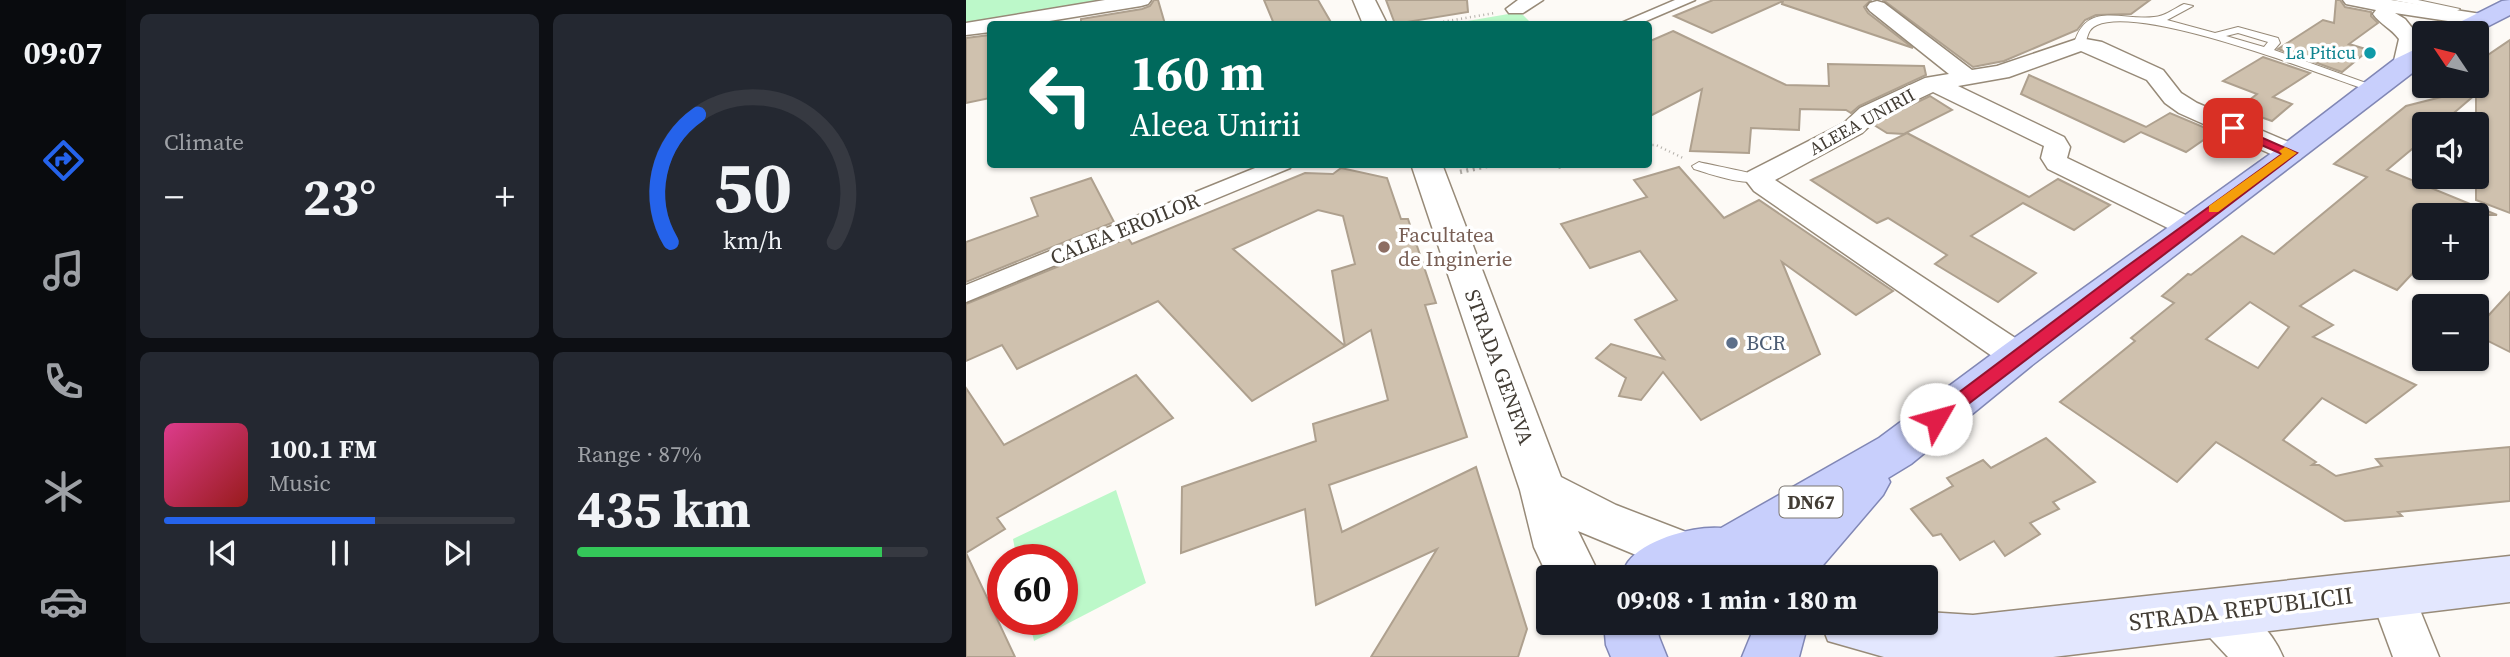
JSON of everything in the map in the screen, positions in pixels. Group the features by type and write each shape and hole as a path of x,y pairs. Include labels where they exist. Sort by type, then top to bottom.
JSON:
{"main road":[{"path":"2456,21 2496,13"},
{"name":"DN67","path":"1792,565 1895,452 2017,356 2412,60"},
{"name":"DN67","path":"1685,560 1895,452"},
{"path":"1685,560 1745,557 1754,565"},
{"name":"STRADA REPUBLICII","path":"1898,635 1949,649 2216,612 2510,579"},
{"path":"1769,657 1777,646 1779,635"}],"street":[{"path":"1015,21 1141,0"},
{"path":"1364,0 1374,21"},
{"path":"1635,21 1688,0"},
{"path":"2339,0 2390,7 2496,13"},
{"path":"2353,0 2390,7 2419,21"},
{"path":"1877,7 1966,76"},
{"path":"2390,7 2410,40 2412,50"},
{"path":"966,29 987,26"},
{"path":"2080,44 2094,47 2155,75 2173,98 2188,108 2291,153"},
{"name":"ALEEA UNIRII","path":"1758,178 1853,128 1869,113 1933,83 2001,72 2080,44"},
{"path":"1933,83 2055,142 2057,147 2054,158 2057,163 2188,227"},
{"name":"CALEA EROILOR","path":"966,294 1273,168"},
{"name":"STRADA GENEVA","path":"1441,169 1557,542 1567,565"},
{"path":"1758,178 1764,185 2017,356"},
{"path":"1543,490 1685,560"},
{"path":"2391,592 2416,657"},
{"path":"2216,612 2260,657"}],"lane":[{"path":"2158,21 2188,6"},
{"path":"2390,7 2456,21"},
{"path":"2080,44 2084,29 2104,19 2128,17 2158,21 2266,52 2374,88"},
{"path":"1699,166 1730,175 1758,178"}],"path":[{"path":"1444,21 1524,4"},
{"path":"1652,145 1699,166"}],"green space":[{"path":"966,0 1112,0 987,21 966,25"},
{"path":"1520,12 1529,21 1468,21"},
{"path":"1116,490 1146,583 1078,618 1078,544 1014,544 1013,539"},
{"path":"1033,635 1046,635 1034,641"}],"building":[{"path":"1154,0 1158,0 1164,21 1081,21 1081,19 1150,6"},
{"path":"1264,0 1318,0 1330,21 1273,21"},
{"path":"1386,0 1467,0 1468,12 1413,21 1394,21"},
{"path":"1713,0 1871,0 1864,7 1868,13 1913,48 1782,4 1783,1 1712,33 1674,16"},
{"path":"1883,0 2150,0 2131,14 2096,15 2085,20 2077,30 2004,61 1973,67"},
{"path":"2336,0 2340,0 2345,7 2371,12 2371,16 2378,23 2349,44 2369,50 2342,72 2278,49 2323,20 2334,23"},
{"path":"1673,31 1786,85 1829,86 1828,64 1924,66 1926,75 1859,106 1851,113 1846,110 1800,109 1799,130 1751,128 1749,153 1690,151 1702,89 1652,115 1652,40"},
{"path":"987,35 987,99 966,103 966,38"},
{"path":"2510,40 2510,213 2476,200 2476,189 2489,189 2489,112 2476,112 2476,98 2489,98 2489,54"},
{"path":"2263,57 2310,73 2273,97 2292,104 2272,121 2238,109 2257,94 2223,81"},
{"path":"2029,75 2146,127 2170,113 2215,132 2186,152 2141,132 2124,142 2021,94"},
{"path":"1930,96 1952,110 1904,134 1887,133 1874,125 1880,120"},
{"path":"2437,98 2471,98 2455,112 2412,112 2412,149 2387,170 2412,180 2412,189 2433,189 2468,203 2412,203 2412,274 2397,290 2354,270 2300,306 2333,325 2313,337 2416,385 2366,423 2322,398 2283,440 2316,462 2312,465 2319,465 2336,476 2382,466 2376,459 2510,447 2510,501 2398,512 2402,516 2345,521 2216,442 2177,482 2060,402 2135,341 2131,338 2174,303 2162,296 2188,274 2191,275 2242,236 2274,254 2367,177 2334,164 2406,106","holes":["2250,302 2289,327 2258,368 2206,339"]},
{"path":"1907,133 2029,197 2058,179 2110,205 2074,230 2023,203 1971,236 2036,273 1998,302 1935,264 1947,255 1888,218 1877,223 1811,180"},
{"path":"1679,167 1724,218 1759,200 1893,291 1856,315 1782,262 1820,354 1701,420 1663,372 1641,400 1619,396 1626,378 1596,358 1611,344 1664,359 1635,320 1677,300 1640,251 1590,268 1561,224 1647,197 1634,180"},
{"path":"1341,168 1387,178 1401,219 1408,219 1436,303 1425,305 1467,437 1329,485 1342,532 1476,467 1527,629 1518,657 1371,657 1437,549 1316,605 1305,509 1181,553 1182,487 1316,441 1313,424 1388,400 1371,330 1345,346 1252,401 1158,301 1017,369 1002,345 966,361 966,304 1128,238 1132,244 1305,173 1333,174","holes":["1318,210 1343,216 1355,264 1332,271 1345,346 1233,249"]},
{"path":"1091,178 1114,222 966,282 966,242 1038,216 1031,198"},
{"path":"2510,292 2510,352 2489,342 2489,315"},
{"path":"1136,375 1173,418 997,518 1005,529 966,553 966,388 1004,445"},
{"path":"2046,438 2095,482 2053,502 2059,509 2030,523 2040,534 2005,556 1994,541 1960,560 1941,534 1933,536 1911,509 1953,486 1947,478 1983,460 1991,468"},
{"path":"966,553 987,598 987,635 1005,635 1015,657 966,657"}],"slow traffic":[{"path":"2214,209 2291,153 2285,151"}],"place":[{"name":"La Piticu","path":"2370,53"},
{"name":"Facultatea de Inginerie","path":"1384,247"},
{"name":"BCR","path":"1732,343"}],"route":[{"path":"1936,419 2188,227 2291,153 2233,128"}]}
